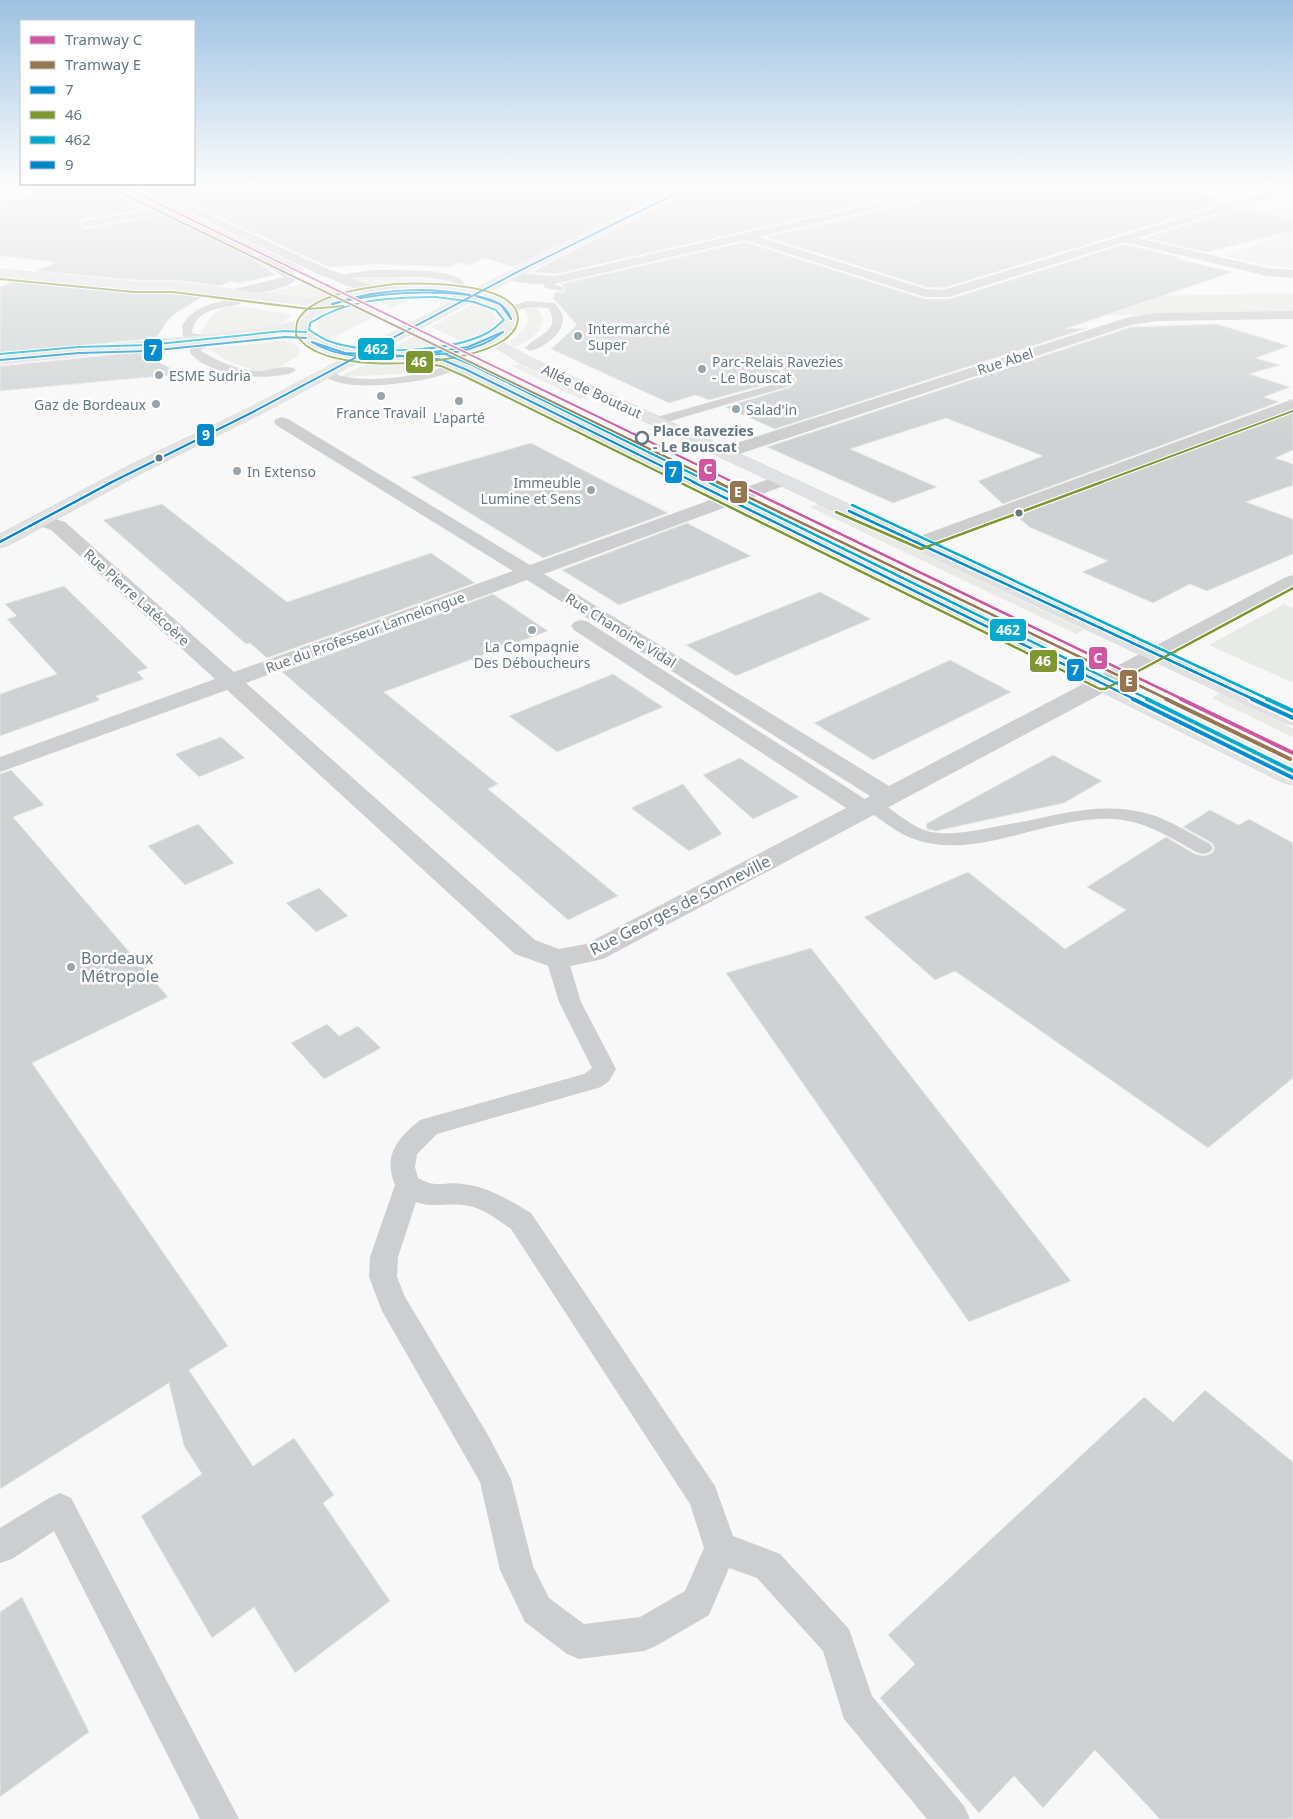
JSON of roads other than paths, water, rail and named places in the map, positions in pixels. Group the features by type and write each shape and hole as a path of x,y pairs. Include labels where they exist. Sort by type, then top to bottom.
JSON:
{"main road":[{"path":"0,542 519,271"},
{"path":"0,273 135,286 163,292 310,303 399,291 445,291 473,295 494,301 508,310 512,320 506,330 498,336 467,348 419,356"},
{"path":"405,311 473,277"},
{"path":"236,298 297,312 303,321 301,331 306,338"},
{"path":"0,360 79,353 148,350 263,333 303,321 326,305 342,300"},
{"path":"250,392 364,333"},
{"name":"Allée de Boutaut","path":"498,336 498,345 518,357 1293,718"},
{"path":"206,342 285,337 306,338 330,350 358,355 419,356 454,363 1293,778"},
{"path":"0,528 186,428"}],"street":[{"path":"236,298 289,281 292,276 286,271"},
{"path":"325,271 365,288 399,291"},
{"path":"509,276 548,281 592,271"},
{"path":"857,271 931,294 944,294 1019,271"},
{"path":"1262,271 1293,274"},
{"name":"Rue Abel","path":"724,453 1129,321 1156,317 1293,315"},
{"path":"919,543 1293,404"},
{"name":"Rue Chanoine Vidal","path":"282,422 529,572 875,803"},
{"name":"Rue Chanoine Vidal","path":"352,466 367,490 508,580 875,803"},
{"name":"Rue du Professeur Lannelongue","path":"0,765 784,480"},
{"name":"Rue Pierre Latécoère","path":"41,520 58,526 230,680"},
{"name":"Rue Georges de Sonneville","path":"557,959 593,952 1158,655 1293,580"},
{"path":"230,680 525,947 557,959"}],"lane":[{"path":"348,280 349,276 359,273 385,273 447,277 460,283"},
{"path":"548,281 548,286 560,289"},
{"path":"206,342 187,335 186,329 191,320 197,314 213,305 236,298"},
{"path":"508,310 519,306 536,304 551,305 554,308 558,321 551,335 530,348"},
{"path":"206,342 196,348 196,353 228,370 248,376 290,370"},
{"path":"330,370 331,376 337,380 368,381 439,372 450,368 454,363"},
{"path":"657,421 786,384 788,378 774,372"},
{"path":"753,378 767,386 754,393"},
{"path":"875,803 921,836 934,839 997,833 1071,817 1106,813 1140,818 1154,823 1203,848"},
{"path":"408,1185 384,1257 383,1277 392,1302 477,1445 495,1480 517,1570 537,1610 579,1642 644,1634 697,1603 721,1548 704,1497 521,1221 488,1200 463,1194 425,1195 408,1185 402,1173 402,1155 414,1139 429,1127 592,1081 600,1075 604,1069 570,1002 557,959"},
{"path":"0,1547 60,1509 220,1819"},
{"path":"721,1548 768,1566 837,1641 857,1706 951,1819"}],"tram line":[{"name":"E","path":"282,271 1290,759"},
{"name":"C","path":"297,271 1293,753"}],"place":[{"name":"Intermarché Super","path":"578,336"},
{"name":"Parc-Relais Ravezies - Le Bouscat","path":"702,369"},
{"name":"ESME Sudria","path":"159,375"},
{"name":"France Travail","path":"381,396"},
{"name":"L'aparté","path":"459,401"},
{"name":"Gaz de Bordeaux","path":"156,404"},
{"name":"Salad'in","path":"736,409"},
{"name":"Place Ravezies - Le Bouscat","path":"642,438"},
{"name":"In Extenso","path":"237,471"},
{"name":"Immeuble Lumine et Sens","path":"591,490"},
{"name":"La Compagnie Des Déboucheurs","path":"532,630"},
{"name":"Bordeaux Métropole","path":"71,967"}]}
